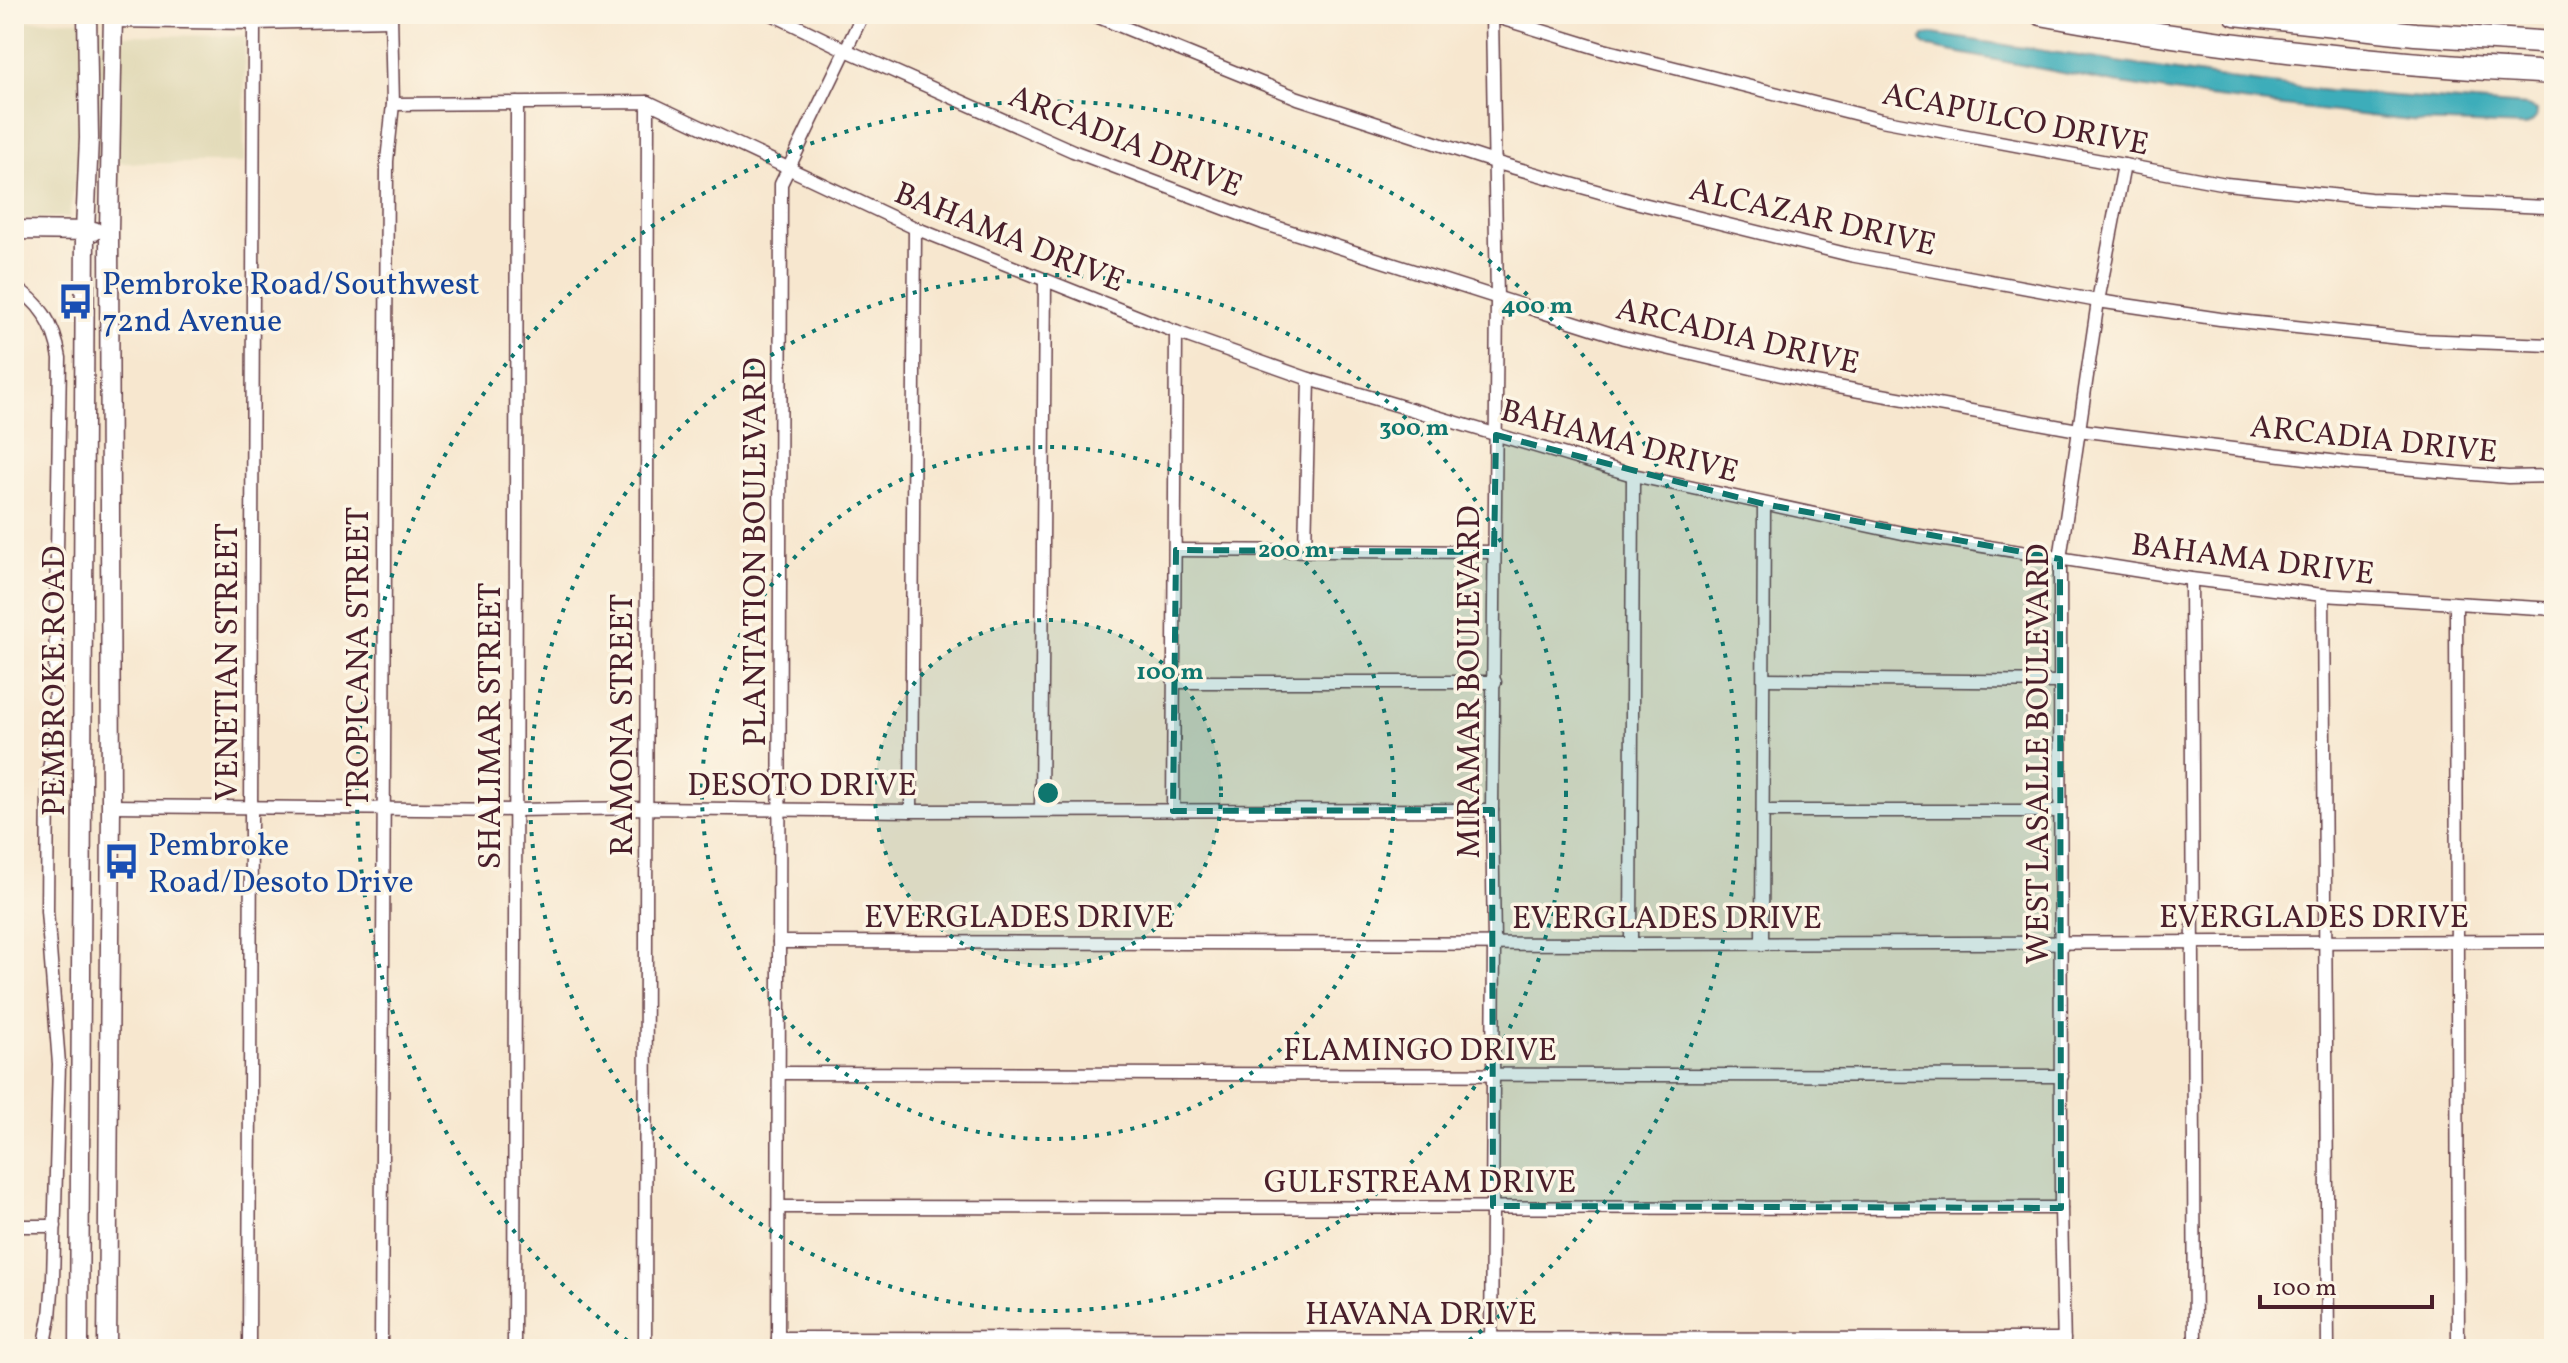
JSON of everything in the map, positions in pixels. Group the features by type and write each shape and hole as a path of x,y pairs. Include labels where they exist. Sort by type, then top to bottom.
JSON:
{"highway":[{"path":"2041,14 2299,52 2554,73"},
{"path":"2235,14 2399,32 2554,43"}],"main road":[{"name":"PEMBROKE ROAD","path":"79,1349 85,231 89,138 87,14"},
{"name":"PEMBROKE ROAD","path":"107,1349 111,16"},
{"path":"14,230 109,231"},
{"path":"84,514 98,530 99,631 111,648"},
{"path":"84,641 94,674 95,785 102,799 111,806"}],"street":[{"name":"ARCADIA DRIVE","path":"772,14 1073,151 1263,223 1624,338 1815,383 2078,430 2355,464 2508,477 2554,476"},
{"name":"PLANTATION BOULEVARD","path":"778,1343 781,184 863,14"},
{"name":"ALCAZAR DRIVE","path":"1091,14 1298,98 1494,162 1635,202 1850,255 2098,301 2220,319 2418,340 2551,345"},
{"name":"MIRAMAR BOULEVARD","path":"1490,15 1497,298 1491,1344"},
{"name":"ACAPULCO DRIVE","path":"1490,15 1604,50 1881,120 2226,184 2370,199 2546,207"},
{"path":"111,16 254,23 391,17"},
{"name":"TROPICANA STREET","path":"381,1349 382,808 387,161 393,104 391,17"},
{"name":"VENETIAN STREET","path":"249,1349 254,23"},
{"name":"BAHAMA DRIVE","path":"393,104 648,102 915,228 1176,332 1309,379 1633,475 1907,534 2191,579 2323,595 2554,609"},
{"name":"RAMONA STREET","path":"645,1349 648,102"},
{"name":"SHALIMAR STREET","path":"514,1349 517,103"},
{"name":"WEST LASALLE BOULEVARD","path":"2064,1344 2060,559 2098,301 2124,165"},
{"path":"911,811 915,228"},
{"path":"1041,810 1045,280"},
{"path":"14,287 32,299 41,310 54,333 60,358 54,745 48,773 47,911 59,1040 52,1296 44,1349"},
{"path":"1173,811 1176,332"},
{"path":"1305,550 1309,379"},
{"path":"1631,944 1633,475"},
{"path":"1762,944 1764,504"},
{"path":"1176,550 1494,552"},
{"path":"2191,579 2195,1349"},
{"path":"2323,595 2328,1349"},
{"path":"2456,605 2458,1349"},
{"path":"1764,679 2059,682"},
{"path":"1174,682 1495,682"},
{"name":"DESOTO DRIVE","path":"111,806 515,810 1492,810"},
{"path":"1763,811 2060,811"},
{"name":"EVERGLADES DRIVE","path":"779,942 2194,944 2554,941"},
{"name":"FLAMINGO DRIVE","path":"779,1073 2062,1076"},
{"name":"GULFSTREAM DRIVE","path":"779,1207 2061,1208"},
{"path":"14,1226 55,1226"},
{"name":"HAVANA DRIVE","path":"778,1343 2064,1344"}],"highlighted area":[{"path":"1496,435 1764,504 2060,559 2061,1208 1493,1206 1492,810 1173,811 1176,550 1494,552"}],"shaded area":[{"path":"78,20 122,35 245,36 244,163 78,163 69,217 14,219 14,21"}],"water":[{"path":"1932,34 2237,80 2329,91 2527,106 2537,110 2537,113 2534,120 2525,126 2419,122 2200,96 2114,83 1929,47 1922,39"}],"place":[{"name":"Pembroke Road/Southwest 72nd Avenue","path":"76,301"},
{"name":"Pembroke Road/Desoto Drive","path":"122,862"}]}
